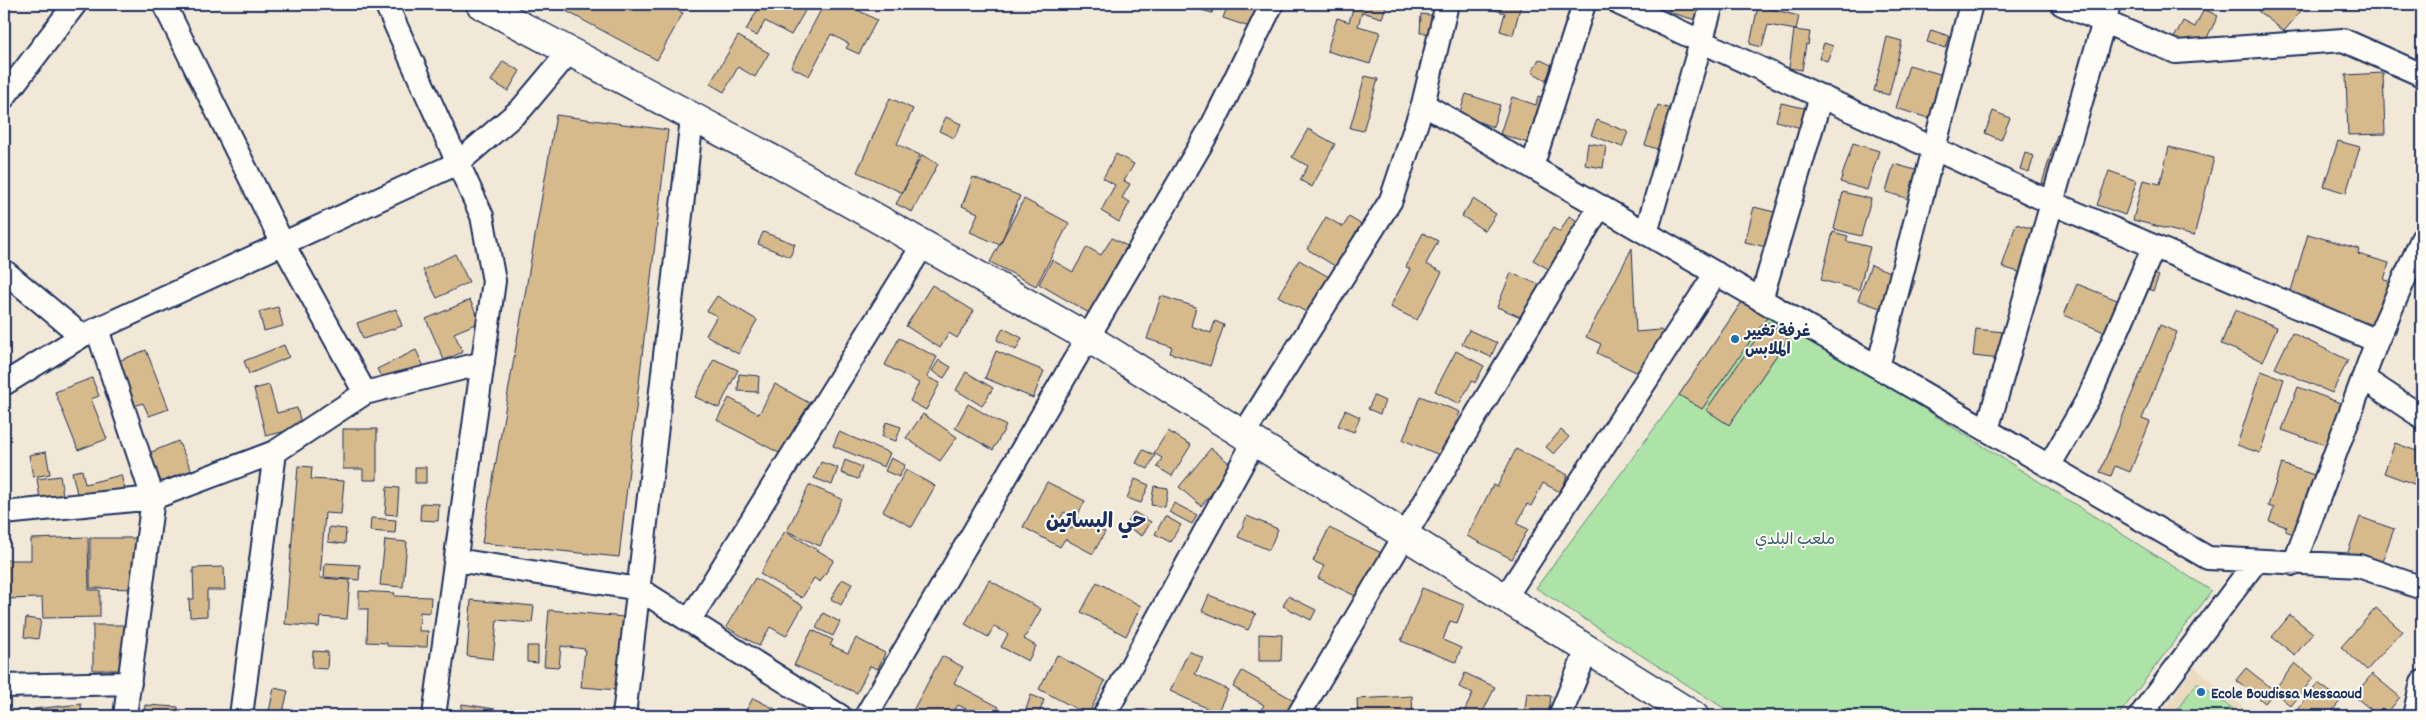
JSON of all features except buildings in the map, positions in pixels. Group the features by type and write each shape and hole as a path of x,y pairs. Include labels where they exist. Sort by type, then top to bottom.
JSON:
{"street":[{"path":"4,97 76,4"},
{"path":"164,4 283,244 365,393"},
{"path":"386,4 482,216 494,281 434,716"},
{"path":"480,4 772,159 1087,337 1694,716"},
{"path":"866,716 1213,124 1272,4"},
{"path":"1104,716 1249,438 1391,200 1423,104 1447,4"},
{"path":"1532,167 1584,4"},
{"path":"1620,4 2052,203 2377,341"},
{"path":"1646,233 1712,4"},
{"path":"1878,368 1971,4"},
{"path":"2062,4 2106,13 2176,52 2343,40 2422,76"},
{"path":"1987,430 2106,13"},
{"path":"4,384 89,332 458,163 522,108 569,52"},
{"path":"1761,300 1821,96"},
{"path":"1423,104 2208,558 2359,566 2422,588"},
{"path":"624,716 692,118"},
{"path":"1298,716 1403,535 1600,206"},
{"path":"2294,564 2377,341 2422,239"},
{"path":"689,621 923,245"},
{"path":"2049,466 2089,397 2154,246"},
{"path":"4,271 89,332 154,498 125,716"},
{"path":"1505,598 1716,273"},
{"path":"4,513 154,498 275,452 365,393 482,363"},
{"path":"2363,378 2422,417"},
{"path":"241,716 275,452"},
{"path":"456,560 639,589 840,716"},
{"path":"2140,716 2256,561"},
{"path":"1560,716 1587,650"},
{"path":"2414,716 2422,682"},
{"path":"4,686 130,683"}],"shaded area":[{"name":"Ecole Boudissa Messaoud","path":"2194,667 2255,716 2159,716"}],"green space":[{"name":"ملعب البلدي","path":"1746,296 2212,591 2118,716 1736,716 1536,588 1679,395"},
{"path":"2197,683 2243,716 2172,716"}],"place":[{"name":"غرفة تغيير الملابس","path":"1735,339"},
{"name":"Ecole Boudissa Messaoud","path":"2201,692"}],"district":[{"name":"حي البساتين","path":"1096,520"}]}
